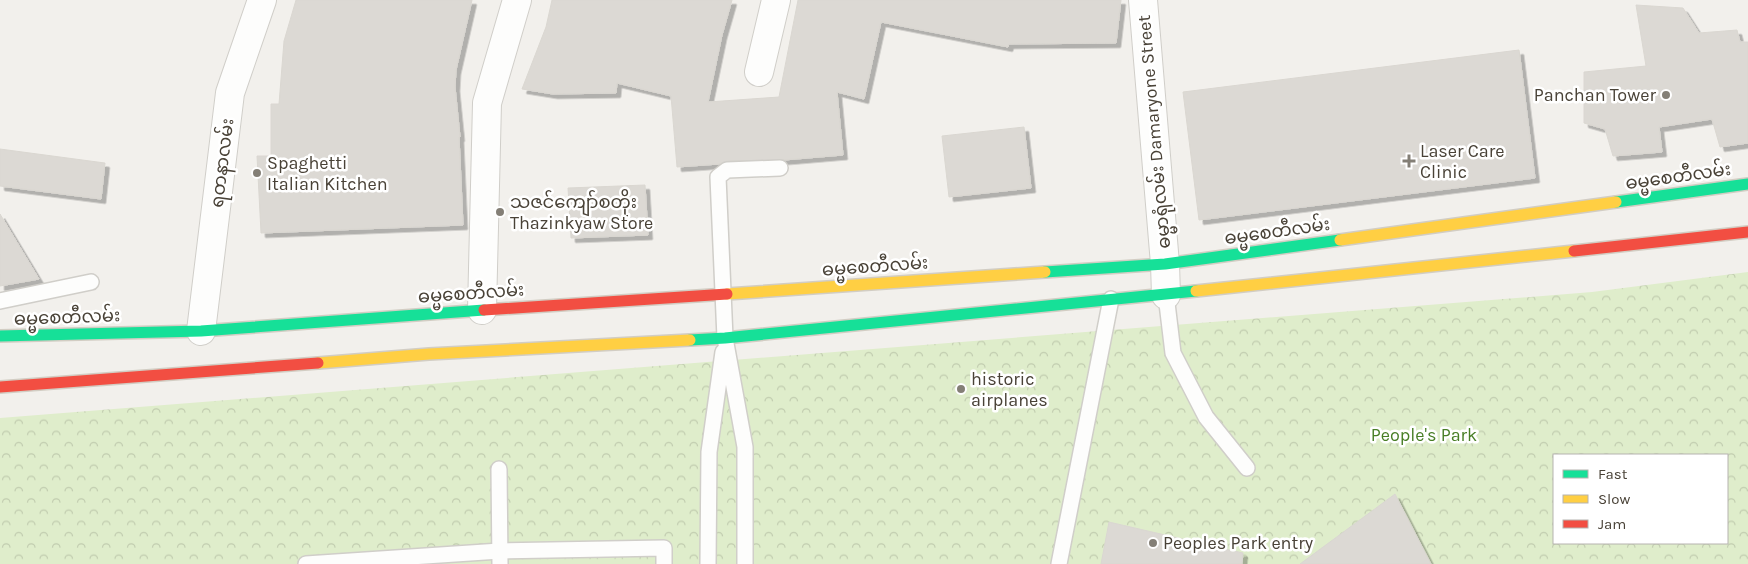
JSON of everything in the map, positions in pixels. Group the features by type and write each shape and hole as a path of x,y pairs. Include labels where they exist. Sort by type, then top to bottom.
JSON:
{"main road":[{"name":"ဓမ္မစေတီလမ်း","path":"0,336 201,331 722,293 1165,264 1748,184"},
{"path":"0,387 428,354 725,338 1111,300 1632,246 1748,232"}],"street":[{"name":"ရတနာလမ်း","path":"201,331 230,93 262,0"},
{"path":"482,310 487,103 517,0"},
{"path":"759,72 776,0"},
{"name":"ဓမ္မာရုံလမ်း Damaryone Street","path":"1143,0 1166,294"}],"lane":[{"path":"745,564 745,447 725,338 718,177 727,170 780,168"},
{"path":"0,301 91,282"},
{"path":"1166,294 1173,353 1206,417 1247,468"},
{"path":"1059,564 1111,300"},
{"path":"708,564 709,452 725,338"},
{"path":"499,469 500,558"},
{"path":"306,564 500,558 664,548 664,564"}],"green space":[{"name":"People's Park","path":"1748,272 1748,564 0,564 0,418 1592,292"}],"building":[{"path":"296,0 472,0 456,70 455,87 460,137 463,225 261,233 257,156 271,156 271,104 279,104 284,41"},
{"path":"552,0 732,0 722,35 708,102 779,97 798,0 1121,0 1116,43 1009,44 1008,47 881,22 864,99 837,92 843,155 784,160 727,161 719,164 677,167 671,96 617,83 616,93 553,94 522,89 546,27"},
{"name":"Panchan Tower","path":"1636,5 1683,8 1699,33 1737,30 1740,42 1748,42 1748,143 1720,147 1712,119 1659,127 1662,152 1613,156 1605,129 1584,123 1584,72 1646,66"},
{"path":"1519,50 1535,178 1199,220 1183,92"},
{"path":"1024,127 1031,188 949,197 942,136"},
{"path":"0,149 105,163 101,199 0,186"},
{"path":"645,185 648,235 571,238 568,188"},
{"path":"0,214 39,279 0,286"},
{"path":"1395,494 1431,564 1300,564"},
{"name":"Peoples Park entry","path":"1109,522 1243,553 1242,564 1101,564"}],"traffic: fast":[{"path":"1616,202 1748,184"},
{"path":"1045,272 1165,264 1340,240"},
{"path":"690,340 1196,291"},
{"path":"0,336 201,331 484,310"}],"traffic: slow":[{"path":"1340,240 1616,202"},
{"path":"1196,291 1574,251"},
{"path":"727,294 1045,272"},
{"path":"318,363 429,354 690,340"}],"traffic: jam":[{"path":"1574,251 1748,232"},
{"path":"484,310 727,294"},
{"path":"0,387 318,363"}],"place":[{"name":"Panchan Tower","path":"1666,95"},
{"name":"Laser Care Clinic","path":"1409,161"},
{"name":"Spaghetti Italian Kitchen","path":"257,173"},
{"name":"သဇင်ကျော်စတိုး Thazinkyaw Store","path":"500,212"},
{"name":"historic airplanes","path":"961,389"},
{"name":"Peoples Park entry","path":"1153,543"}]}
